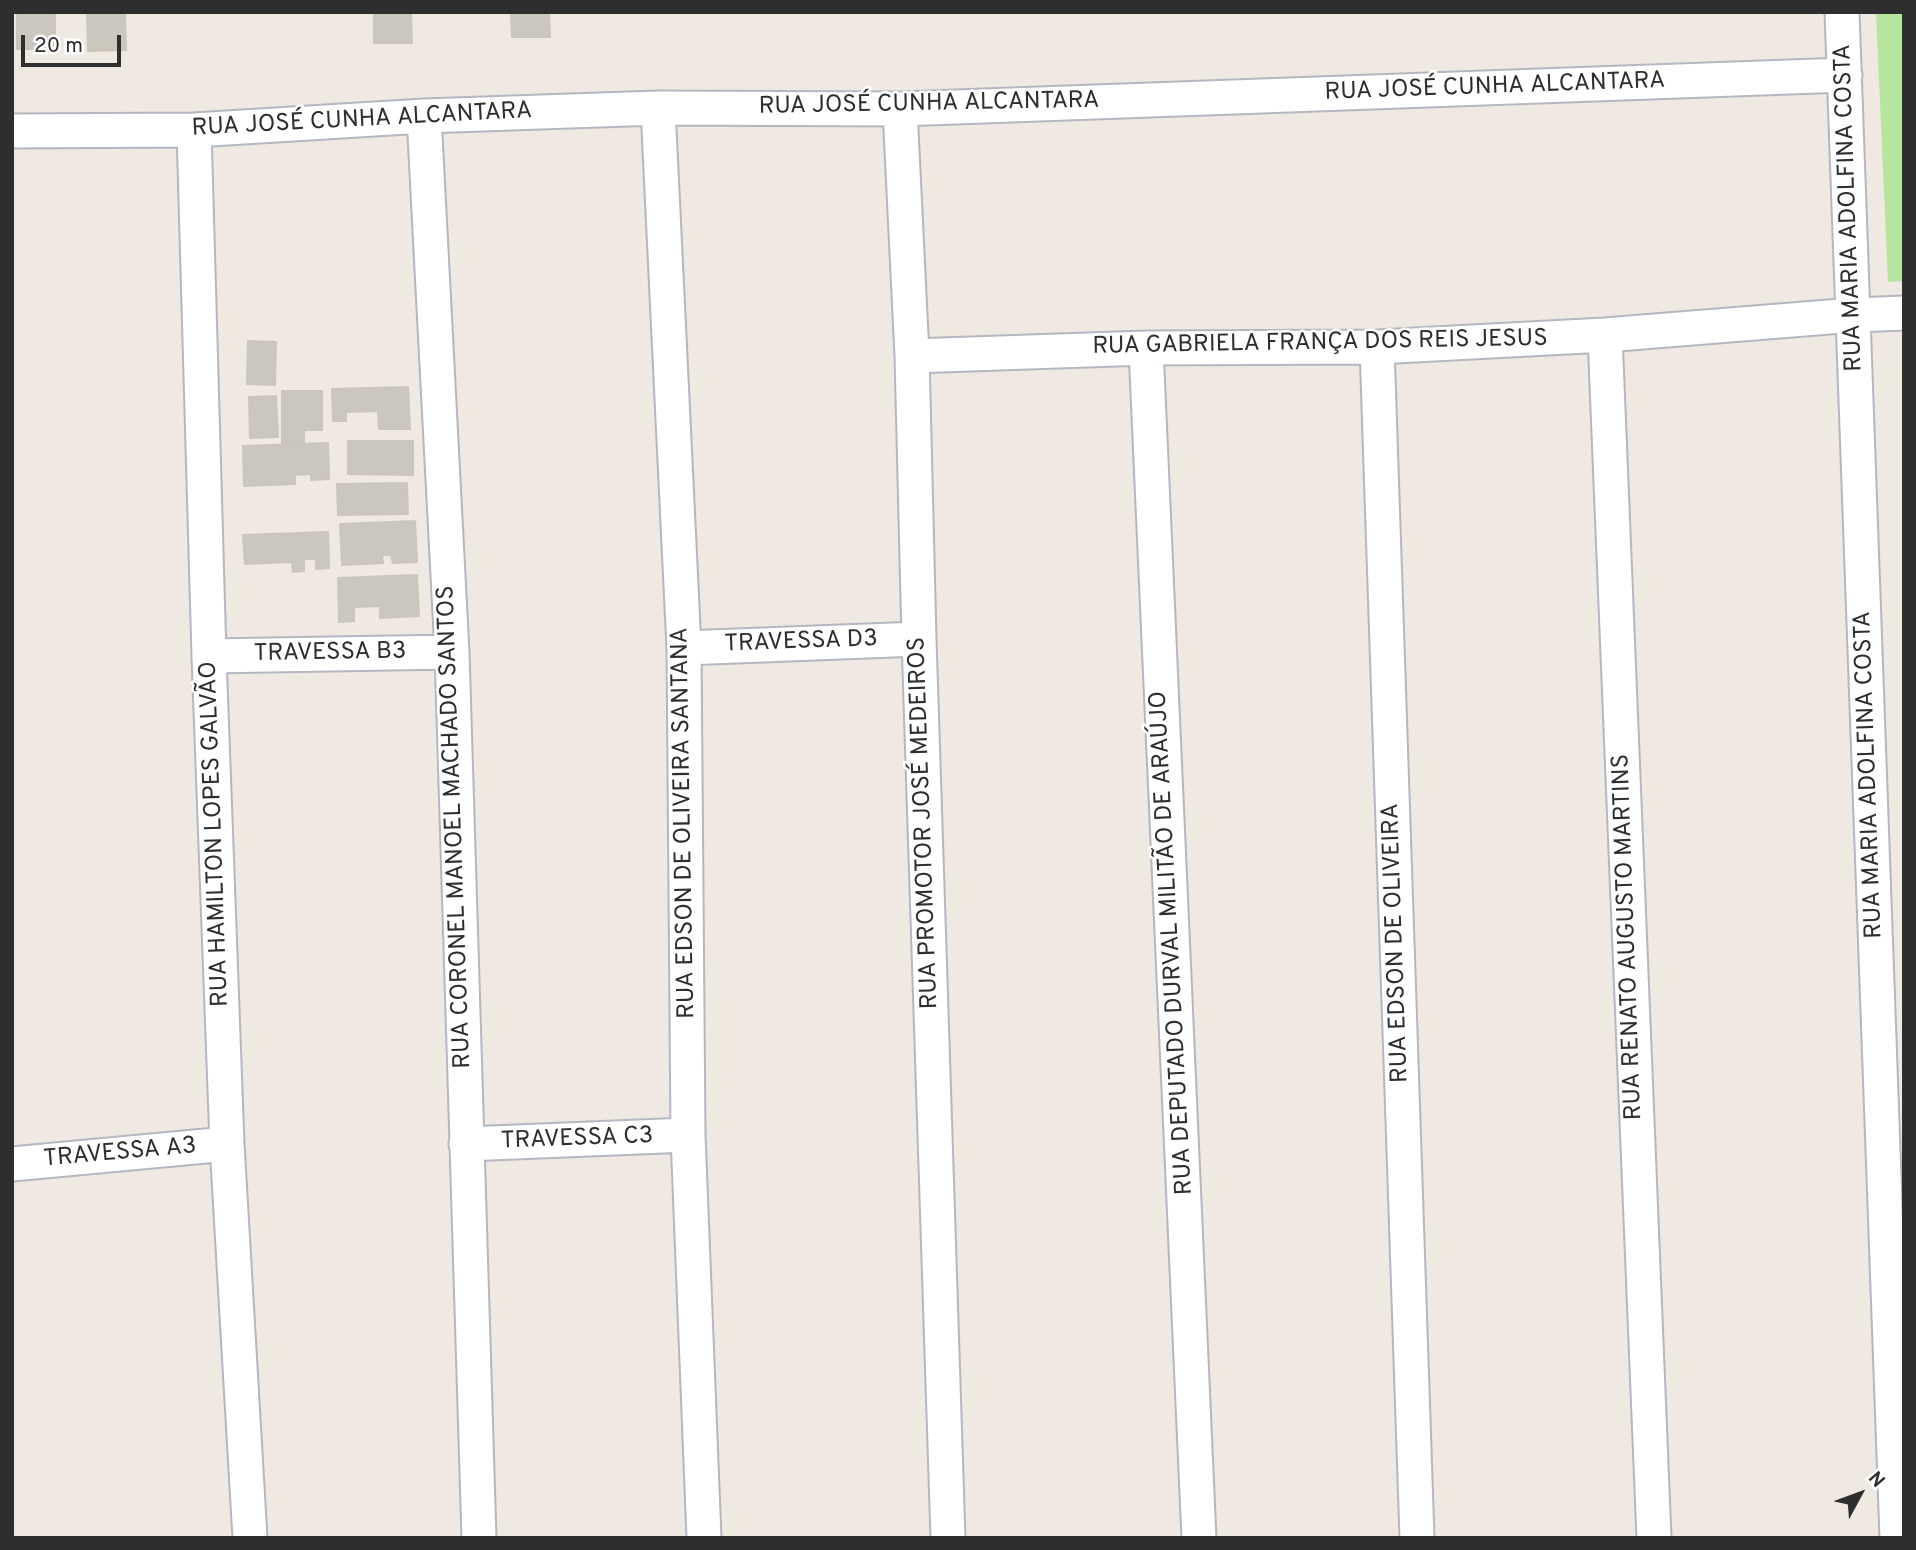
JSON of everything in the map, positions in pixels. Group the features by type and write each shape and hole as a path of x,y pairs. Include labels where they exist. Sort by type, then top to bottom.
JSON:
{"street":[{"name":"RUA MARIA ADOLFINA COSTA","path":"1842,12 1897,1538"},
{"name":"RUA JOSÉ CUNHA ALCANTARA","path":"12,131 194,130 424,116 658,108 900,109 1845,75"},
{"name":"RUA EDSON DE OLIVEIRA SANTANA","path":"658,108 684,648 688,1135 704,1538"},
{"name":"RUA PROMOTOR JOSÉ MEDEIROS","path":"900,109 912,356 948,1538"},
{"name":"RUA CORONEL MANOEL MACHADO SANTOS","path":"424,116 452,652 479,1538"},
{"name":"RUA HAMILTON LOPES GALVÃO","path":"194,130 209,656 227,1144 250,1538"},
{"name":"RUA GABRIELA FRANÇA DOS REIS JESUS","path":"912,356 1146,348 1377,347 1605,335 1904,313"},
{"name":"RUA RENATO AUGUSTO MARTINS","path":"1605,335 1654,1538"},
{"name":"RUA EDSON DE OLIVEIRA","path":"1377,347 1417,1538"},
{"name":"RUA DEPUTADO DURVAL MILITÃO DE ARAÚJO","path":"1146,348 1199,1538"},
{"name":"TRAVESSA D3","path":"684,648 919,639"},
{"name":"TRAVESSA B3","path":"209,656 452,652"},
{"name":"TRAVESSA C3","path":"466,1144 688,1135"},
{"name":"TRAVESSA A3","path":"12,1164 227,1144"}],"green space":[{"path":"1876,12 1904,12 1904,281 1888,282"}],"building":[{"path":"17,12 55,12 55,49 17,49"},
{"path":"87,12 125,12 126,50 88,51"},
{"path":"374,12 411,12 412,43 374,43"},
{"path":"511,12 549,12 550,37 512,37"},
{"path":"248,341 276,342 275,385 247,384"},
{"path":"408,387 410,429 379,429 378,411 346,412 346,421 333,421 332,389"},
{"path":"282,391 322,391 322,430 304,430 304,445 282,445"},
{"path":"276,396 278,437 250,438 249,397"},
{"path":"348,441 413,441 413,475 348,474"},
{"path":"328,443 329,479 311,480 311,474 295,475 295,484 244,486 243,446"},
{"path":"407,483 408,514 338,515 337,484"},
{"path":"415,521 417,562 393,563 391,555 382,555 383,563 342,565 340,524"},
{"path":"328,532 329,568 316,569 316,559 304,559 304,571 293,572 292,562 245,564 243,535"},
{"path":"417,575 419,616 380,618 380,606 354,607 354,621 339,622 338,578"}]}
